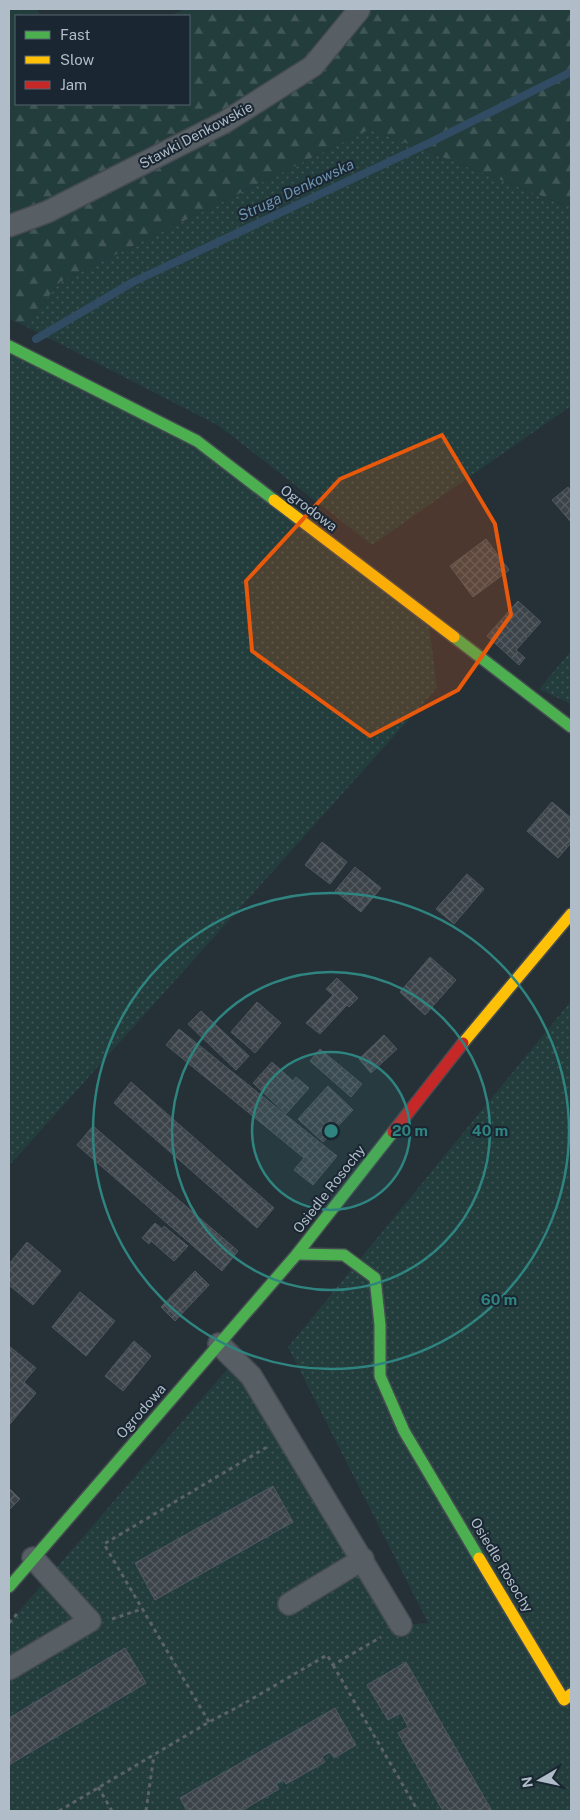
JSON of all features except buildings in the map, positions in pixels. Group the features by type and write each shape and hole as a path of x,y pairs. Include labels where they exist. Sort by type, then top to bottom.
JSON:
{"street":[{"name":"Stawki Denkowskie","path":"9,226 47,212 225,122 313,66 359,10"},
{"name":"Ogrodowa","path":"9,346 197,441 571,727"},
{"name":"Osiedle Rosochy","path":"297,1254 461,1046 571,914"},
{"name":"Ogrodowa","path":"9,1587 297,1254"},
{"name":"Osiedle Rosochy","path":"297,1254 344,1255 375,1278 380,1325 380,1376 404,1430 564,1700 571,1694"},
{"path":"219,1344 251,1376 363,1559 401,1625"},
{"path":"9,1669 90,1621 33,1558"},
{"path":"289,1604 363,1559"}],"path":[{"path":"208,1722 104,1544 287,1436"},
{"path":"333,1665 401,1625"},
{"path":"60,1811 208,1722 238,1707 326,1655 418,1811"},
{"path":"146,1811 154,1755"},
{"path":"98,1788 112,1811"}],"highlighted area":[{"path":"442,435 495,524 511,615 458,690 370,736 252,651 246,581 340,479"}],"green space":[{"path":"9,9 37,9 40,15 15,15 15,105 190,105 190,15 172,15 185,9 571,9 571,201 565,205 370,129 60,282 25,326 9,319"},
{"path":"370,129 564,205 571,201 571,406 372,545 219,426 25,326 60,282"},
{"path":"9,346 197,441 428,617 437,688 9,1166"},
{"path":"571,651 571,704 539,689"},
{"path":"571,1001 571,1811 9,1811 9,1623 235,1360 401,1625 428,1623 288,1347"}],"waterway":[{"name":"Struga Denkowska","path":"36,339 133,282 429,143 571,72"}],"traffic: fast":[{"path":"9,346 197,441 274,500"},
{"path":"454,637 571,727"},
{"path":"9,1587 297,1254 393,1132"},
{"path":"297,1254 344,1255 375,1278 380,1325 380,1376 404,1431 479,1558"}],"traffic: slow":[{"path":"274,500 454,637"},
{"path":"463,1043 571,914"},
{"path":"479,1558 564,1700 571,1694"}],"traffic: jam":[{"path":"393,1132 463,1043"}]}
